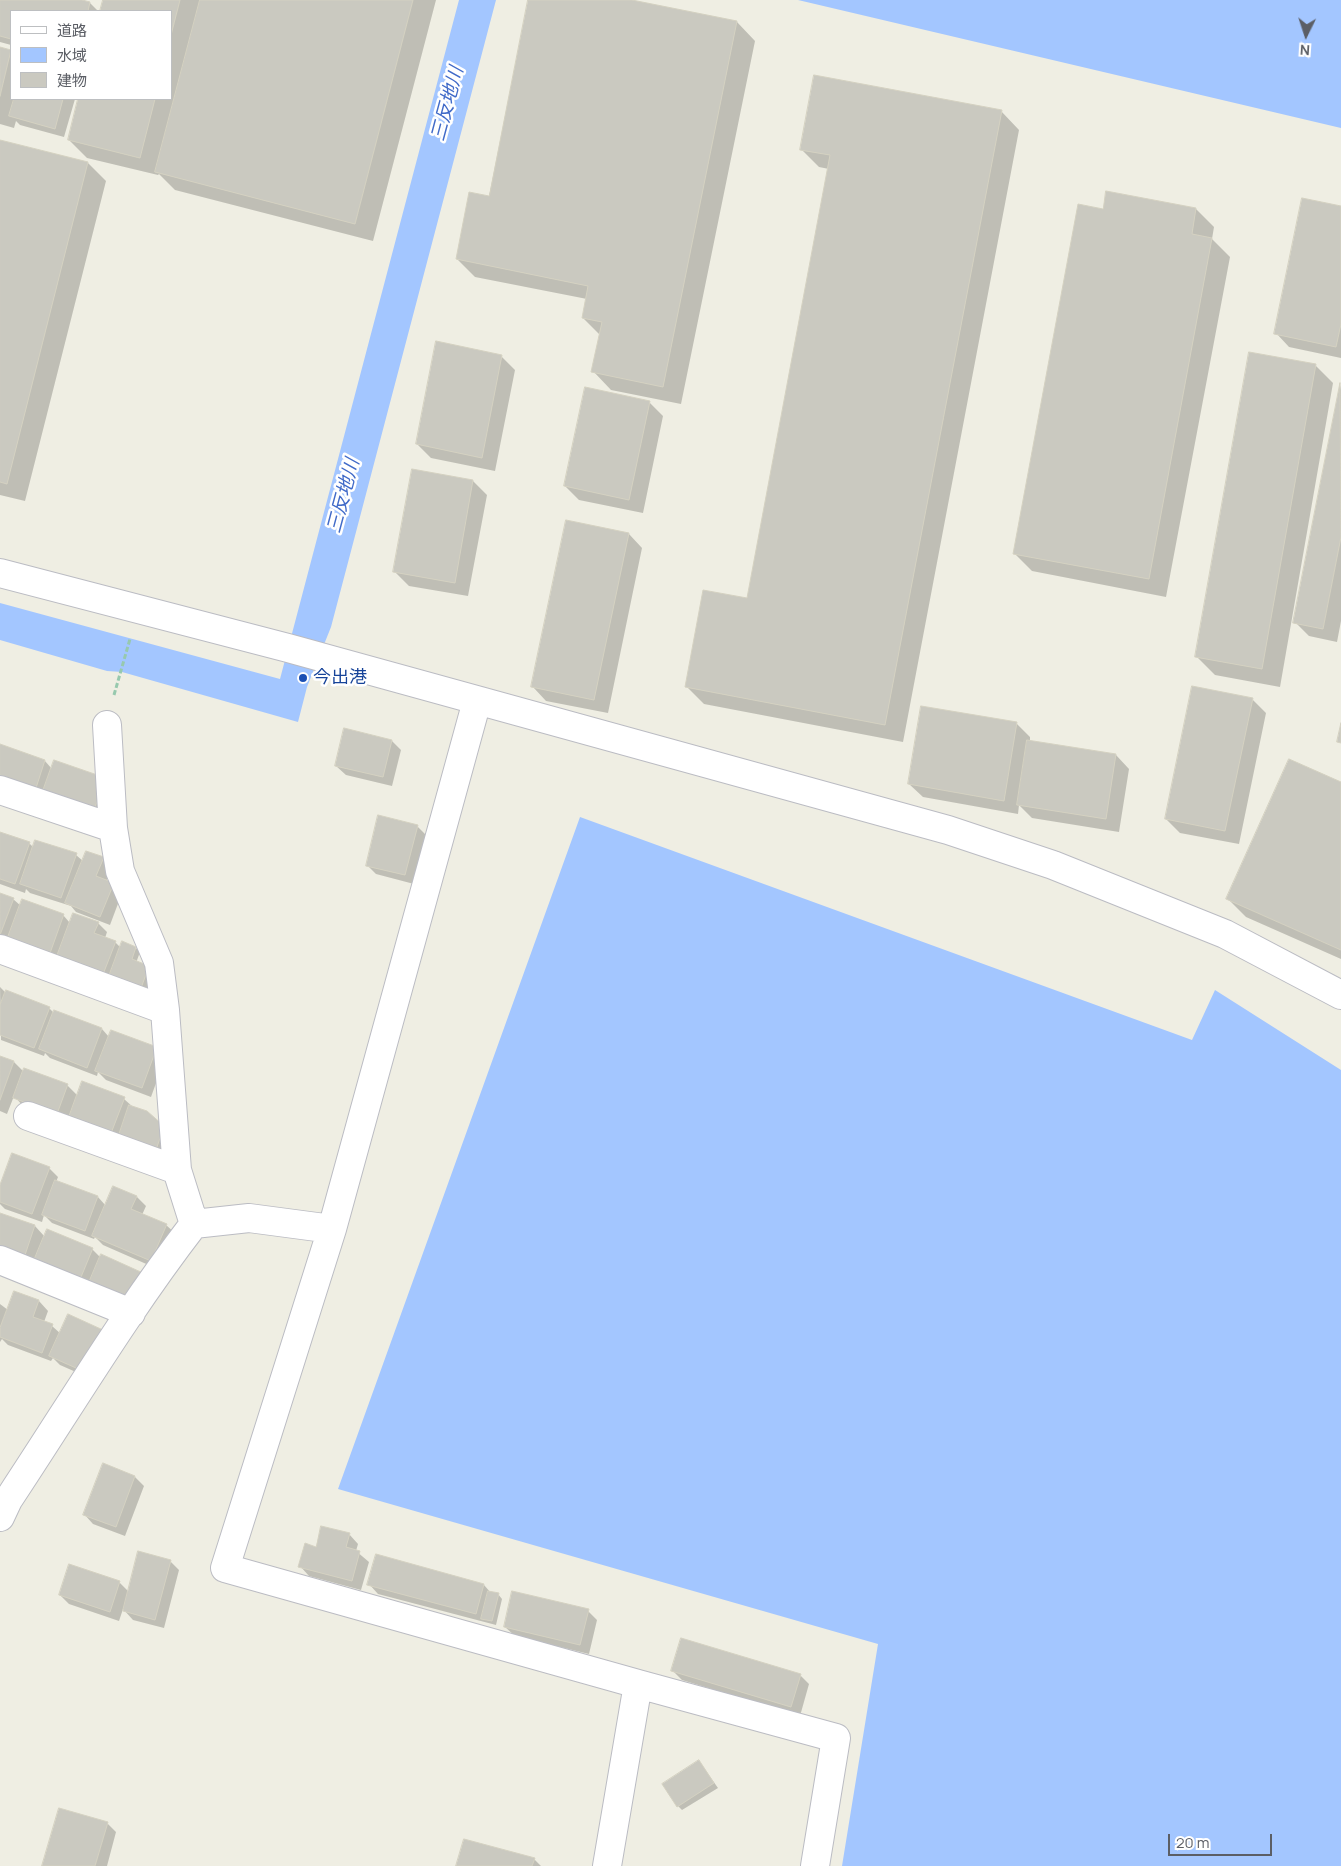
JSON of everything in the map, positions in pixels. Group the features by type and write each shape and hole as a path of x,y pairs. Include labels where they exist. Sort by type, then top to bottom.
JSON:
{"street":[{"path":"0,573 288,648 948,830 1054,865 1225,934 1341,995"},
{"path":"477,701 332,1228 225,1568 836,1738 815,1866"},
{"path":"107,724 113,828 120,871 159,963 165,1010 177,1170 194,1224"},
{"path":"0,790 113,828"},
{"path":"0,949 165,1010"},
{"path":"28,1116 177,1170"},
{"path":"3,1505 173,1251 194,1224 249,1218 332,1228"},
{"path":"0,1260 131,1313"},
{"path":"607,1866 638,1684"}],"path":[{"path":"118,679 131,634"}],"water":[{"name":"三反地川","path":"459,0 496,0 331,627 307,687 298,722 122,672 107,671 0,640 0,603 280,679"},
{"path":"798,0 1341,0 1341,128"},
{"path":"580,817 1192,1040 1215,990 1341,1070 1341,1866 842,1866 878,1644 338,1489"}],"building":[{"path":"0,0 82,0 90,2 88,10 10,10 10,39 0,36"},
{"path":"103,0 180,0 172,31 172,10 100,10"},
{"path":"200,0 413,0 355,224 155,172"},
{"path":"528,0 632,0 737,21 663,387 591,372 602,322 582,318 588,286 456,259 469,192 489,196"},
{"path":"0,47 10,50 10,54 0,96"},
{"path":"814,75 1002,110 885,725 685,687 703,590 747,598 830,155 800,150"},
{"path":"14,100 63,100 55,129 9,116"},
{"path":"78,100 155,100 140,158 68,140"},
{"path":"0,140 88,162 7,484 0,482"},
{"path":"1106,191 1196,208 1192,234 1212,238 1149,579 1013,554 1078,204 1103,209"},
{"path":"1302,198 1341,206 1341,324 1336,347 1274,334"},
{"path":"436,341 502,355 482,458 416,444"},
{"path":"1249,352 1316,364 1262,669 1195,657"},
{"path":"1340,383 1341,537 1323,629 1293,623"},
{"path":"585,387 650,401 629,500 564,486"},
{"path":"412,469 473,480 455,583 393,572"},
{"path":"566,520 629,533 594,700 531,687"},
{"path":"1192,686 1253,698 1225,831 1165,819"},
{"path":"921,706 1017,722 1004,801 908,784"},
{"path":"1341,723 1341,743 1337,742"},
{"path":"344,728 392,740 383,777 335,766"},
{"path":"1027,740 1116,754 1106,819 1017,805"},
{"path":"0,744 45,760 36,788 0,775"},
{"path":"1289,759 1341,782 1341,950 1226,899"},
{"path":"54,760 106,778 94,810 43,791"},
{"path":"378,815 418,825 405,875 366,866"},
{"path":"0,832 30,842 15,884 0,879"},
{"path":"35,840 77,853 61,898 20,884"},
{"path":"86,851 104,857 96,876 114,883 100,917 65,903"},
{"path":"0,893 14,898 0,935"},
{"path":"22,899 64,914 49,956 7,940"},
{"path":"73,913 99,922 94,933 116,941 102,977 56,959"},
{"path":"122,941 136,947 132,959 149,966 140,991 108,979"},
{"path":"6,990 50,1007 34,1048 0,1035 0,1005"},
{"path":"54,1010 102,1028 87,1068 39,1049"},
{"path":"111,1030 157,1047 142,1088 95,1071"},
{"path":"0,1056 14,1061 0,1100"},
{"path":"24,1068 68,1084 57,1114 13,1098"},
{"path":"82,1081 125,1097 110,1136 68,1120"},
{"path":"129,1105 147,1111 164,1126 155,1153 117,1141"},
{"path":"12,1153 50,1167 32,1214 0,1202 0,1185"},
{"path":"55,1180 98,1196 85,1231 42,1215"},
{"path":"113,1186 137,1196 131,1209 167,1224 151,1261 92,1236"},
{"path":"0,1213 35,1225 24,1258 0,1250"},
{"path":"47,1229 93,1248 79,1282 33,1263"},
{"path":"101,1254 143,1273 130,1303 88,1285"},
{"path":"14,1291 39,1300 33,1317 53,1324 42,1353 0,1337 0,1328"},
{"path":"68,1314 103,1330 85,1372 49,1356"},
{"path":"103,1463 135,1476 116,1527 83,1515"},
{"path":"321,1526 350,1533 346,1547 360,1551 352,1581 298,1567 305,1543 316,1547"},
{"path":"138,1551 171,1560 155,1620 123,1611"},
{"path":"376,1554 484,1584 476,1614 367,1585"},
{"path":"69,1564 120,1581 110,1612 59,1595"},
{"path":"488,1591 499,1593 492,1621 481,1619"},
{"path":"512,1591 589,1609 580,1645 504,1627"},
{"path":"681,1638 801,1674 791,1707 671,1671"},
{"path":"699,1760 714,1783 677,1807 662,1784"},
{"path":"59,1808 108,1822 95,1866 42,1866"},
{"path":"464,1839 535,1858 532,1866 456,1866"}],"place":[{"name":"今出港","path":"303,678"}]}
